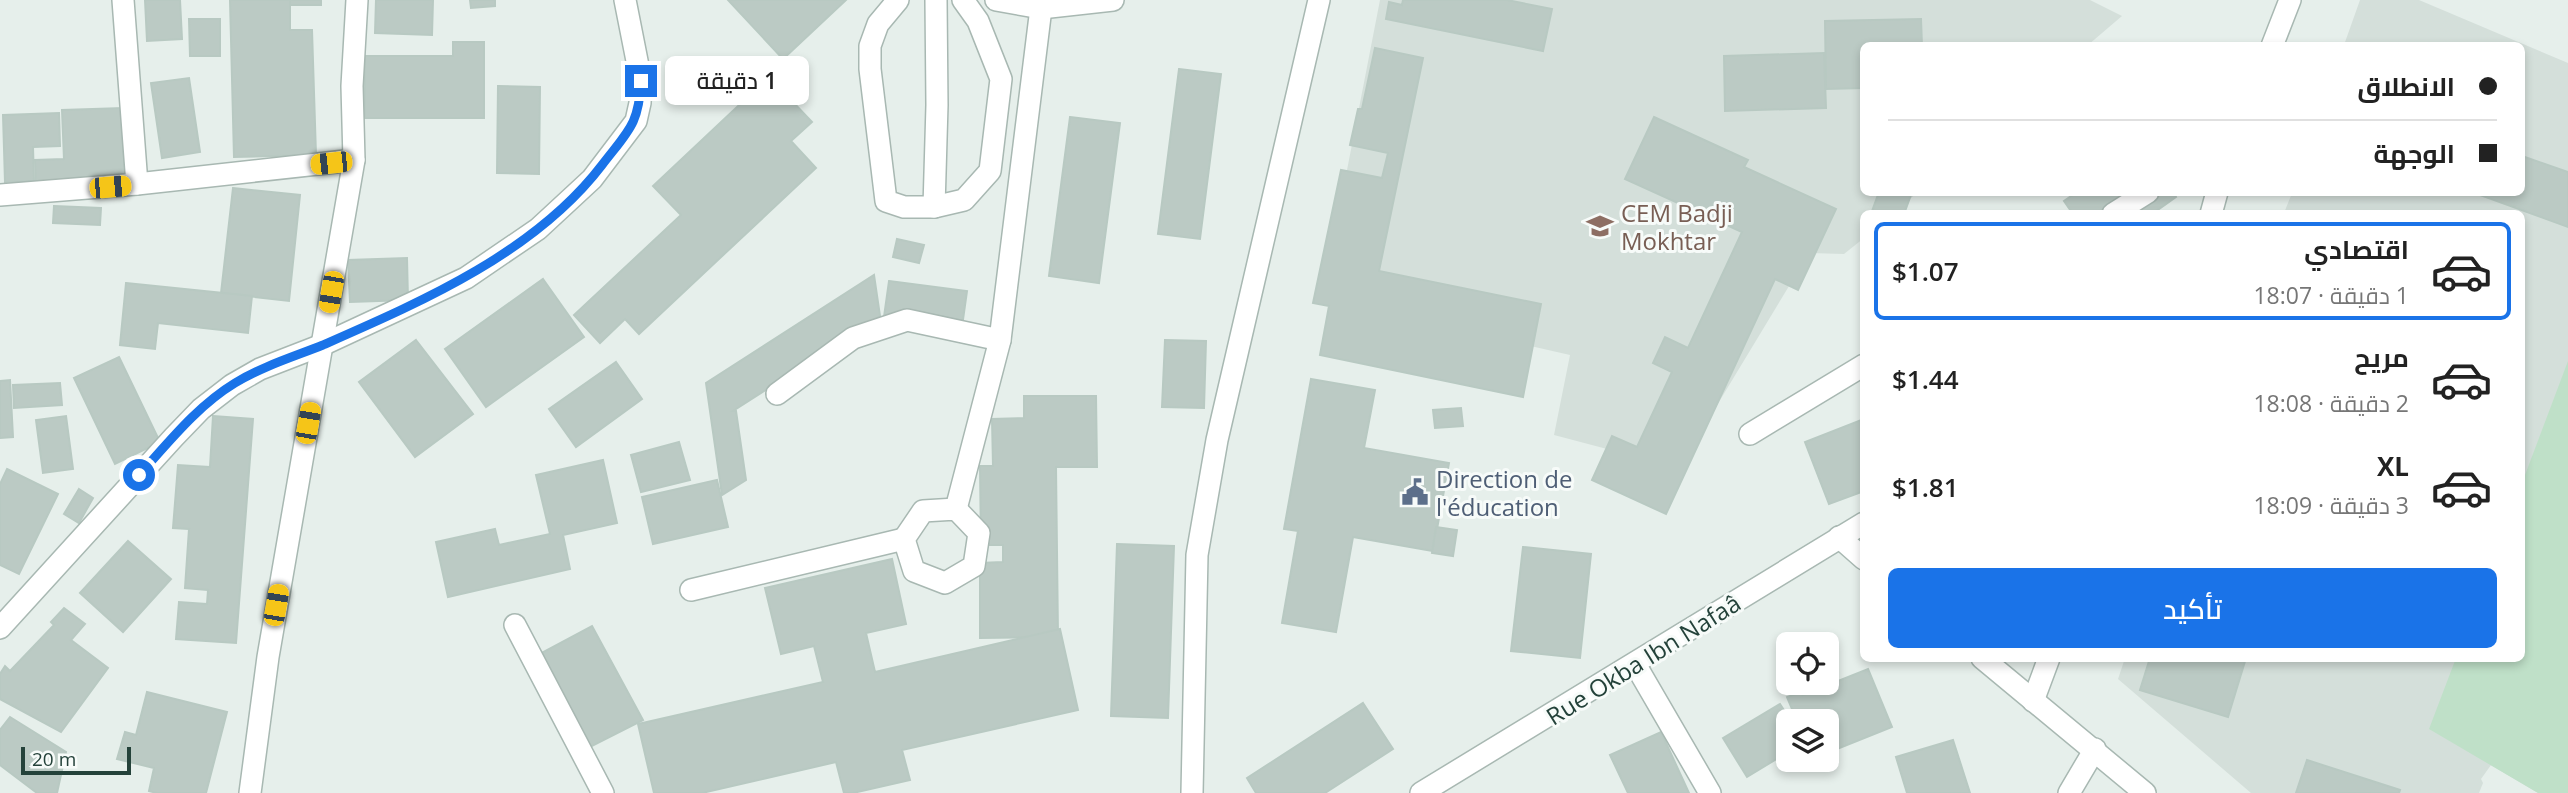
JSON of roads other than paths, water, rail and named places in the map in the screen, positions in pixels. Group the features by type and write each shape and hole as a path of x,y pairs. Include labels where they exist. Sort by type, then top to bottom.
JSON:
{"street":[{"path":"123,0 137,184"},
{"path":"250,793 268,657 354,160 352,86 357,0"},
{"path":"0,628 201,409 232,385 260,369 322,345 466,278 538,229 592,179 636,121 640,103 641,81 625,0"},
{"path":"898,0 878,24 870,46 870,69 886,201 904,208 934,207 964,200 990,171 1001,79 978,20 963,0"},
{"path":"934,207 936,0"},
{"path":"996,0 1041,8 1113,0"},
{"path":"1192,793 1197,555 1217,440 1320,0"},
{"path":"2274,42 2290,0"},
{"path":"956,509 1000,340 1041,8"},
{"path":"0,195 137,184 354,160"},
{"path":"2119,210 2142,196"},
{"path":"777,394 853,338 907,320 1000,340"},
{"path":"1750,434 1860,367"},
{"path":"691,590 904,539 923,511 956,509 979,533 974,566 945,583 914,571 904,539"},
{"name":"Rue Okba Ibn Nafaâ","path":"1421,793 1860,525"},
{"path":"1839,537 1860,555"},
{"path":"516,625 603,793"},
{"path":"1987,662 2145,793"},
{"path":"2033,701 2048,662"},
{"path":"1634,664 1710,793"},
{"path":"2069,793 2095,749"}],"place":[{"name":"CEM Badji Mokhtar","path":"1600,226"},
{"name":"Direction de l'éducation","path":"1415,492"}]}
